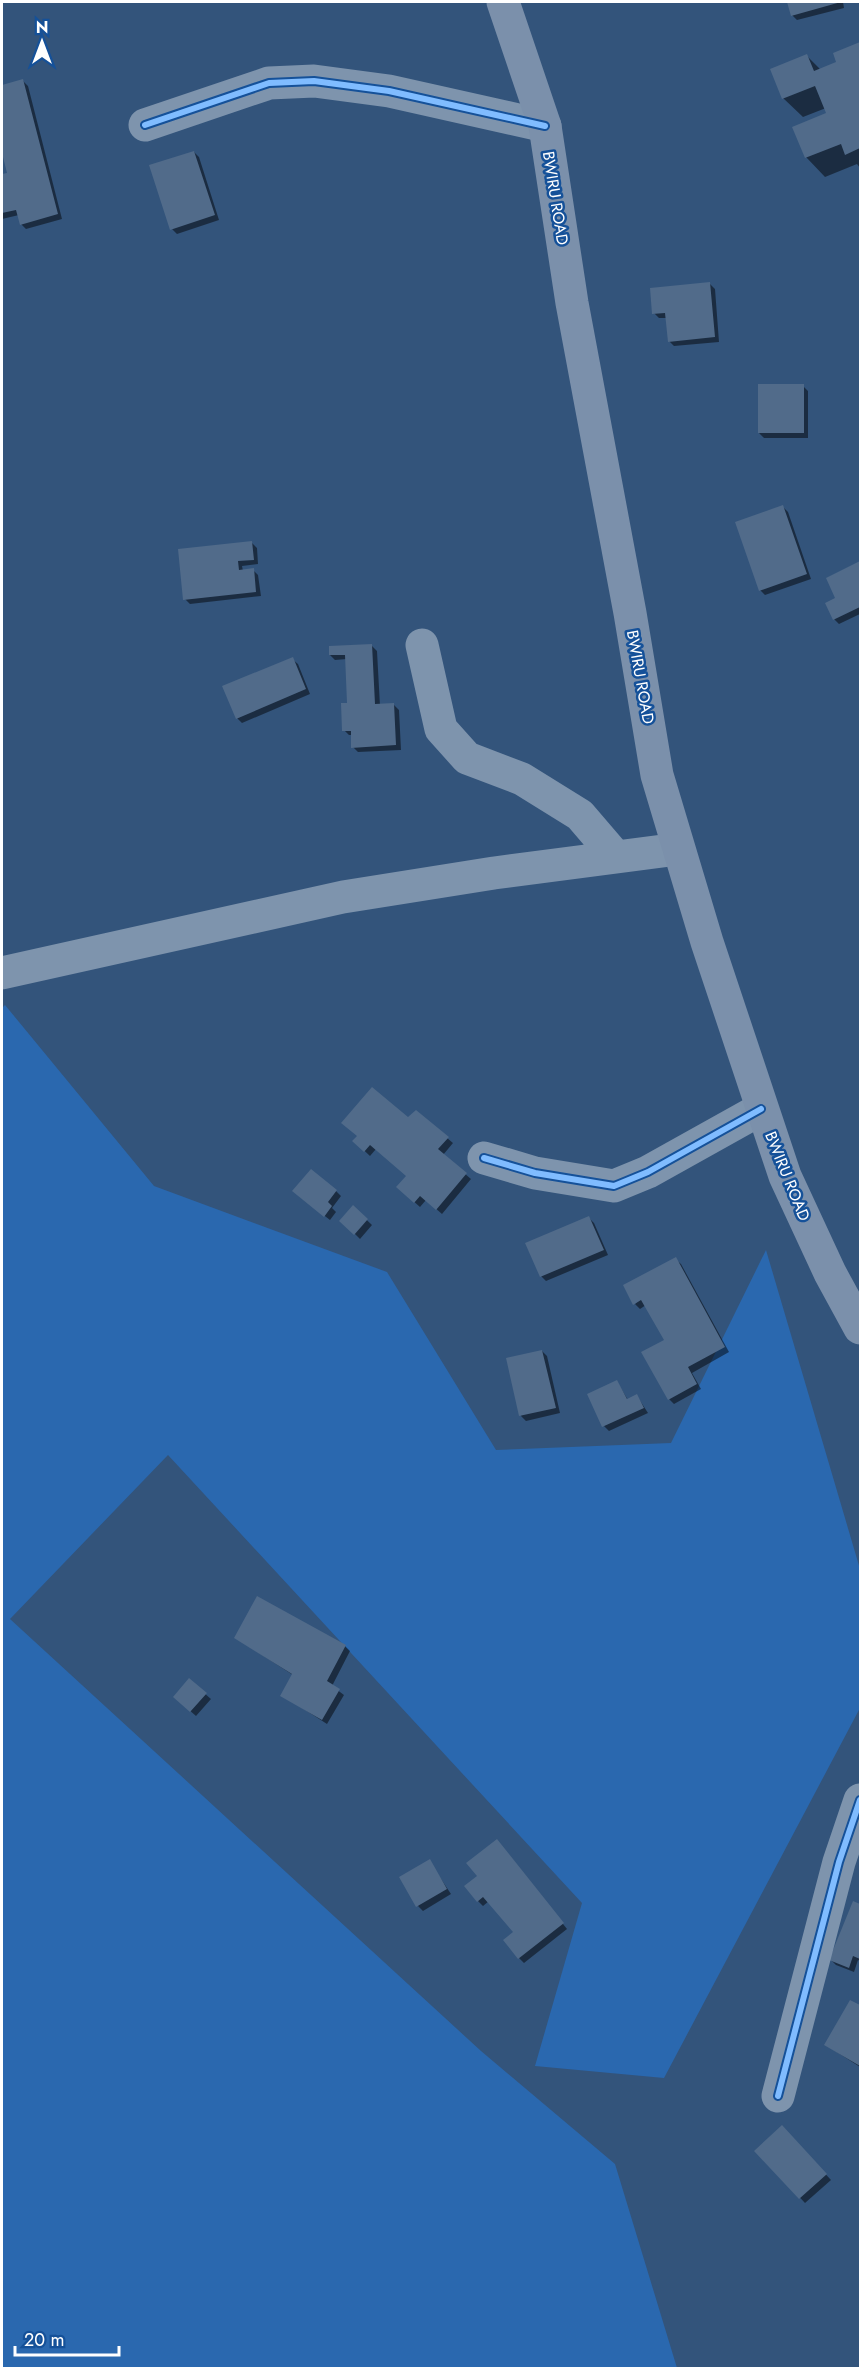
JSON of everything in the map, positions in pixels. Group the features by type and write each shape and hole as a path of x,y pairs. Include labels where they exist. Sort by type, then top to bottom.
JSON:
{"main road":[{"name":"BWIRU ROAD","path":"503,2 545,126 572,303 630,613 657,775 678,849 784,1176 830,1274 861,1328"}],"street":[{"path":"145,125 269,83 314,81 389,91 545,126"},
{"path":"422,645 441,729 460,751 467,758 522,779 580,815 616,857"},
{"path":"2,974 343,897 678,849"},
{"path":"484,1158 535,1173 614,1186 648,1172 761,1109"},
{"path":"778,2096 839,1862 861,1800"}],"shaded area":[{"path":"5,1005 154,1186 387,1272 496,1450 671,1443 766,1250 860,1569 860,1708 664,2078 535,2066 582,1903 168,1455 10,1619 481,2051 615,2164 677,2368 2,2368 2,1008"}],"building":[{"path":"787,2 841,2 791,16"},
{"path":"860,42 860,148 845,155 841,144 805,158 792,127 826,113 815,86 782,99 770,69 807,54 814,71 836,62 833,53"},
{"path":"23,79 58,214 20,225 16,210 2,213 2,174 7,173 2,153 2,85"},
{"path":"194,151 215,215 170,230 149,165"},
{"path":"710,282 715,337 668,342 665,313 652,314 650,288"},
{"path":"758,384 804,384 804,433 758,433"},
{"path":"783,505 807,574 759,591 735,522"},
{"path":"252,541 254,560 238,561 239,570 254,568 256,592 183,600 178,549"},
{"path":"860,561 860,607 833,620 825,603 835,598 826,578"},
{"path":"372,644 375,704 394,703 396,745 351,748 351,731 342,731 341,703 347,703 345,655 329,655 329,646"},
{"path":"293,657 306,689 236,719 222,686"},
{"path":"372,1087 408,1117 416,1110 449,1137 438,1149 467,1173 436,1210 420,1196 414,1203 396,1187 406,1176 370,1145 364,1152 352,1141 357,1136 341,1123"},
{"path":"311,1169 337,1190 328,1202 332,1206 324,1217 292,1191"},
{"path":"353,1205 368,1219 354,1235 339,1221"},
{"path":"589,1216 604,1250 540,1277 525,1243"},
{"path":"676,1257 725,1347 688,1367 697,1384 668,1400 641,1352 664,1340 641,1300 633,1305 623,1285"},
{"path":"542,1350 556,1408 519,1416 506,1358"},
{"path":"617,1380 627,1399 637,1394 644,1408 602,1427 587,1394"},
{"path":"257,1596 346,1645 327,1681 340,1689 322,1720 280,1696 292,1674 234,1638"},
{"path":"189,1678 207,1693 190,1712 173,1697"},
{"path":"497,1839 564,1923 518,1959 503,1940 513,1932 483,1897 477,1902 464,1886 477,1876 466,1863"},
{"path":"430,1859 447,1889 416,1907 399,1877"},
{"path":"853,1901 860,1904 860,1959 853,1956 849,1968 829,1960"},
{"path":"850,2000 860,2005 860,2066 824,2045"},
{"path":"782,2125 827,2174 799,2199 754,2151"}],"cycle path":[{"path":"145,125 269,83 314,81 389,91 545,126"},
{"path":"484,1158 535,1173 614,1186 648,1172 761,1109"},
{"path":"778,2096 839,1862 860,1800"}]}
